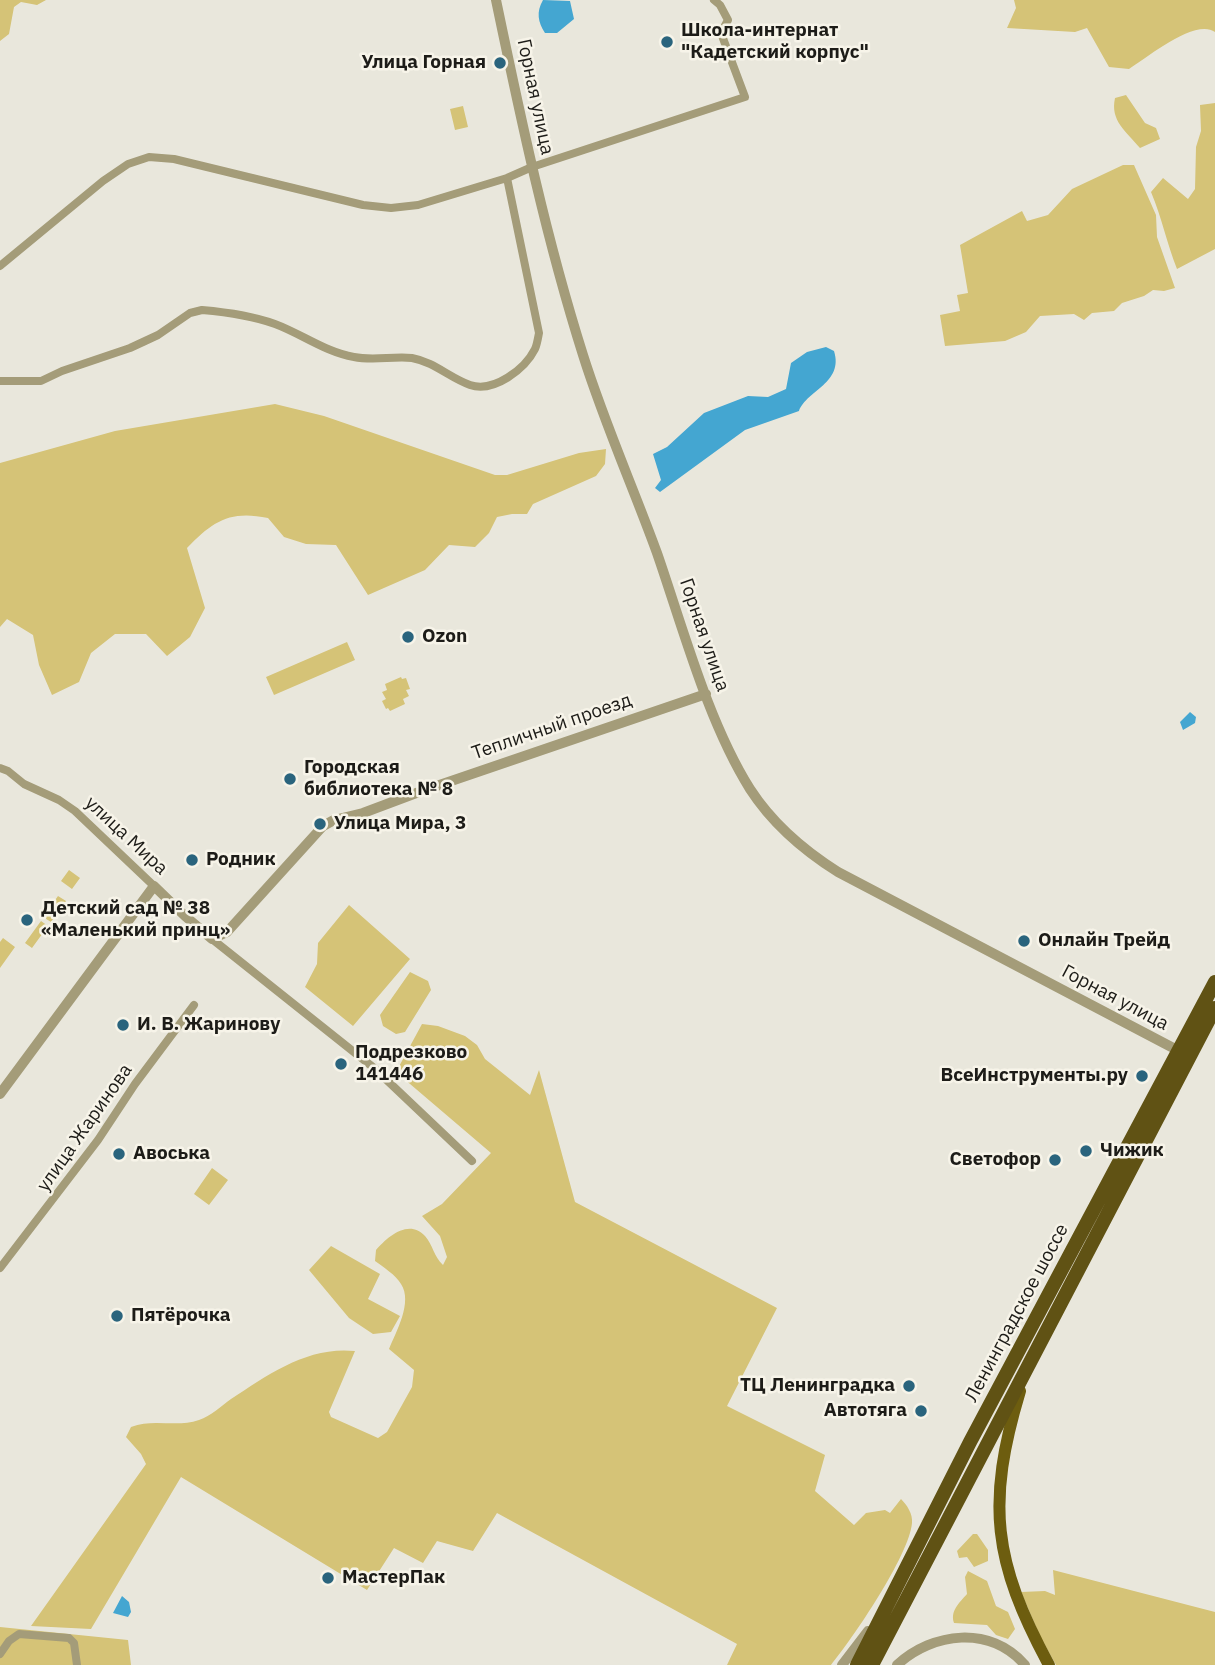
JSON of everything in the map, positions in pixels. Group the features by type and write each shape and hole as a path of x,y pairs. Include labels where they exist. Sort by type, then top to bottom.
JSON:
{"highway":[{"name":"Ленинградское шоссе","path":"872,1665 1020,1364 1215,982"},
{"name":"Ленинградское шоссе","path":"857,1665 901,1578 1215,1007"}],"main road":[{"path":"1020,1364 1003,1452 999,1524 1006,1569 1024,1618 1049,1665"}],"street":[{"name":"Горная улица","path":"496,0 532,167 555,260 584,358 643,514 706,694 735,763 751,789 780,826 815,857 838,872 1179,1051"},
{"path":"0,266 103,181 128,164 149,157 174,159 363,205 391,208 434,200 507,178 532,167 746,96 721,33 727,20 720,5 714,0"},
{"path":"0,381 41,381 62,370 130,348 158,335 190,313 202,310 275,324 323,347 353,357 413,358 431,364 471,386 484,387 508,379 535,349 539,333 507,178"},
{"name":"Тепличный проезд","path":"212,939 227,932 324,827 334,820 363,813 706,694"},
{"name":"улица Мира","path":"4,769 24,784 59,800 75,811 212,939"},
{"path":"0,1094 153,886"},
{"path":"212,939 374,1068 472,1161"},
{"name":"улица Жаринова","path":"0,1268 98,1140 194,1004"},
{"path":"842,1665 859,1645 901,1578"},
{"path":"0,1654 9,1641 19,1634 69,1638 74,1643 77,1665"},
{"path":"897,1665 927,1644 962,1636 1000,1646 1025,1665"}],"shaded area":[{"path":"0,0 46,0 37,5 21,2 14,7 9,34 0,41"},
{"path":"1014,0 1215,0 1215,32 1206,29 1184,34 1129,69 1109,67 1087,28 1075,32 1007,28 1016,8"},
{"path":"1126,95 1145,123 1156,128 1160,139 1140,148 1125,131 1117,119 1114,106 1115,98"},
{"path":"1215,103 1215,249 1177,269 1151,192 1163,178 1188,199 1195,189 1196,147 1201,131 1200,105"},
{"path":"463,106 468,127 455,130 450,109"},
{"path":"1123,165 1134,165 1156,215 1157,237 1175,288 1153,290 1122,303 1114,311 1092,313 1084,320 1074,314 1040,316 1026,332 1005,341 945,346 940,315 960,311 957,295 968,293 960,245 1022,211 1027,221 1048,215 1072,189"},
{"path":"275,404 324,416 495,475 507,475 579,453 606,449 605,464 596,476 533,504 527,514 497,517 489,533 475,547 449,545 425,570 368,595 336,545 306,544 284,537 268,518 243,516 223,520 205,531 187,548 205,608 190,637 167,656 146,634 115,634 91,653 79,682 52,695 39,665 33,635 7,619 0,627 0,463 115,431"},
{"path":"347,642 355,660 274,695 266,677"},
{"path":"401,677 406,678 410,689 406,690 409,696 403,699 405,704 390,711 382,701 386,699 382,692 387,690 385,684"},
{"path":"69,870 80,878 72,889 61,881"},
{"path":"58,896 66,901 51,922 43,917"},
{"path":"349,905 410,959 353,1026 305,987 317,964 318,943"},
{"path":"41,921 48,926 32,948 25,943"},
{"path":"3,938 15,947 0,968 0,942"},
{"path":"410,972 428,981 431,990 405,1032 396,1034 383,1026 380,1015"},
{"path":"422,1024 438,1026 465,1036 477,1045 485,1059 530,1095 539,1070 575,1202 777,1308 727,1406 825,1455 815,1491 854,1525 866,1513 885,1510 890,1513 901,1499 907,1507 912,1523 901,1555 866,1617 831,1665 727,1665 737,1644 497,1513 473,1551 437,1541 423,1563 394,1548 367,1590 181,1477 91,1629 31,1626 146,1464 126,1437 131,1427 148,1423 199,1420 260,1380 305,1357 355,1351 329,1412 331,1417 378,1438 387,1432 412,1387 414,1370 389,1349 402,1317 404,1291 396,1277 375,1261 376,1250 392,1235 412,1229 425,1236 443,1265 447,1257 440,1236 422,1216 442,1204 491,1153 396,1072"},
{"path":"212,1168 228,1180 209,1205 194,1194"},
{"path":"331,1246 380,1274 368,1299 400,1316 391,1332 373,1334 349,1318 309,1270"},
{"path":"973,1534 977,1534 988,1550 988,1561 974,1567 967,1557 959,1558 957,1551"},
{"path":"1053,1570 1215,1612 1215,1665 1056,1665 1021,1592 1045,1591 1055,1595"},
{"path":"968,1571 987,1581 996,1606 1008,1612 1015,1629 1008,1639 996,1635 987,1625 954,1623 954,1611 967,1594 965,1577"},
{"path":"0,1627 128,1640 131,1665 0,1665"}],"water":[{"path":"543,0 570,1 574,19 557,33 545,33 539,17"},
{"path":"826,347 834,351 834,371 799,411 745,430 660,492 655,488 661,480 653,454 667,447 704,413 748,396 768,397 786,389 791,363 807,352"},
{"path":"1190,712 1196,717 1195,723 1183,730 1180,722"},
{"path":"122,1596 129,1602 131,1612 128,1617 113,1613"}],"place":[{"name":"Школа-интернат \"Кадетский корпус\"","path":"667,42"},
{"name":"Улица Горная","path":"500,63"},
{"name":"Ozon","path":"408,637"},
{"name":"Городская библиотека № 8","path":"290,779"},
{"name":"Улица Мира, 3","path":"320,824"},
{"name":"Родник","path":"192,860"},
{"name":"Детский сад № 38 «Маленький принц»","path":"27,920"},
{"name":"Онлайн Трейд","path":"1024,941"},
{"name":"И. В. Жаринову","path":"123,1025"},
{"name":"Подрезково 141446","path":"341,1064"},
{"name":"ВсеИнструменты.ру","path":"1142,1076"},
{"name":"Чижик","path":"1086,1151"},
{"name":"Авоська","path":"119,1154"},
{"name":"Светофор","path":"1055,1160"},
{"name":"Пятёрочка","path":"117,1316"},
{"name":"ТЦ Ленинградка","path":"909,1386"},
{"name":"Автотяга","path":"921,1411"},
{"name":"МастерПак","path":"328,1578"}]}
